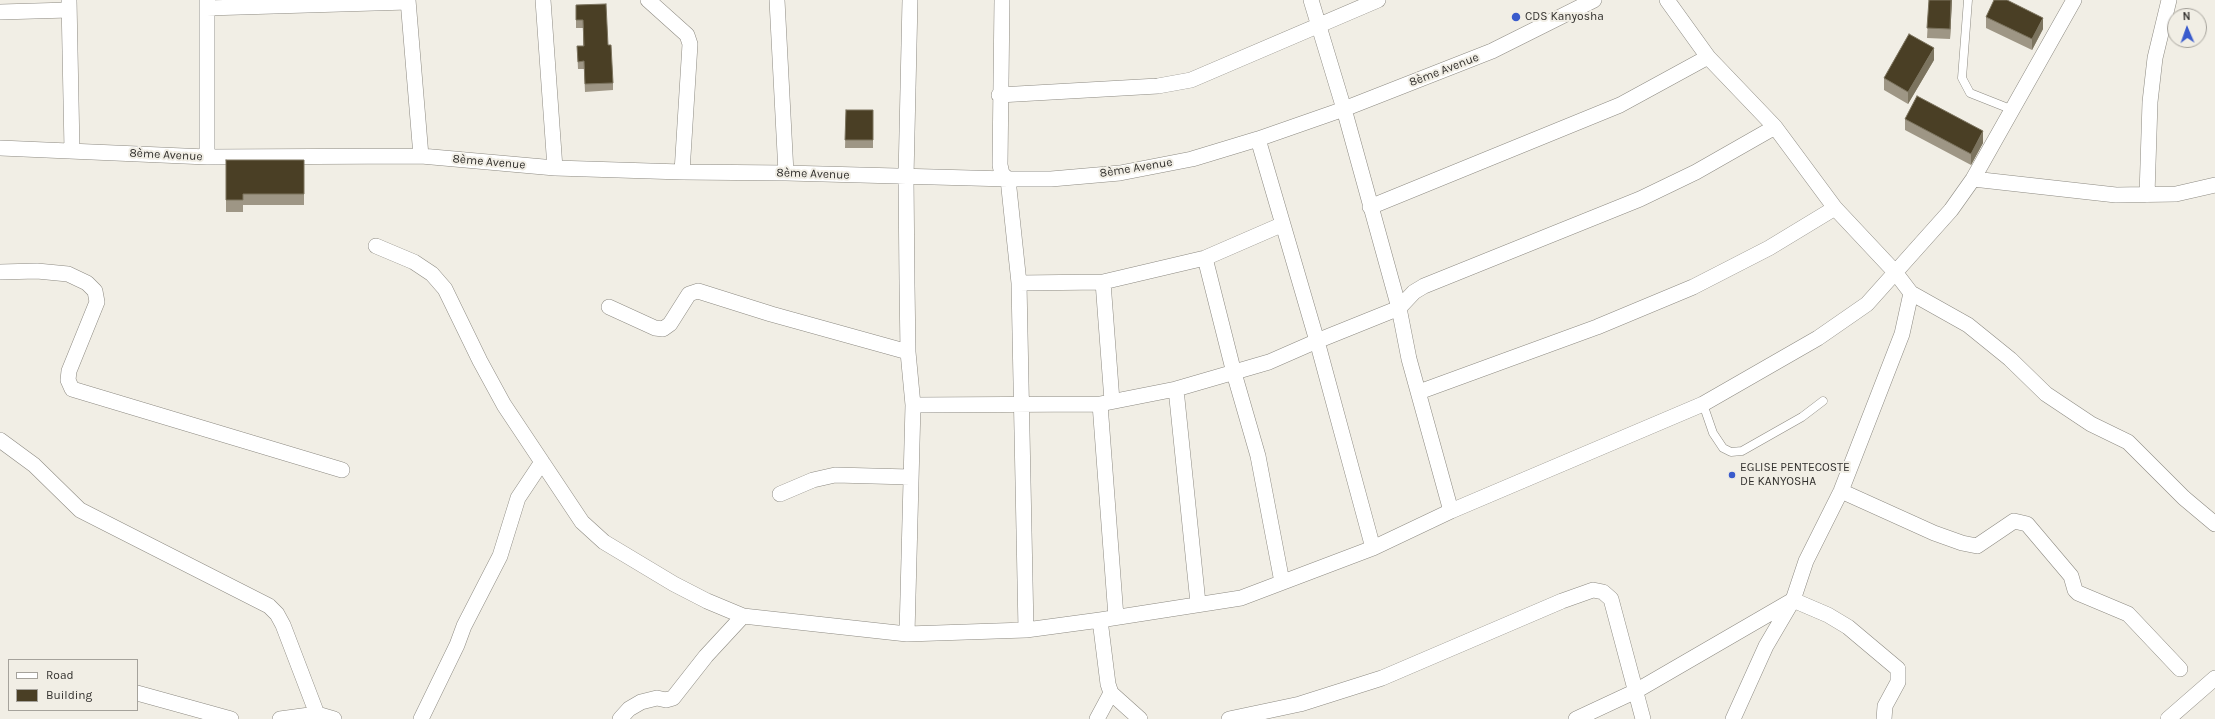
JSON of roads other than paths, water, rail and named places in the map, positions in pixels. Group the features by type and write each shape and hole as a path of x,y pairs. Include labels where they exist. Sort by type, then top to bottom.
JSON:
{"street":[{"path":"542,0 555,168"},
{"path":"648,0 687,35 690,44 682,172"},
{"path":"777,0 786,173"},
{"path":"907,634 913,405 908,352 906,177 910,0"},
{"path":"1002,0 999,95 1000,169 1008,179 1019,282 1020,406 1026,630"},
{"path":"1311,0 1344,108 1399,308 1409,359 1451,511"},
{"path":"999,95 1062,93 1177,84 1192,80 1319,24 1378,0"},
{"name":"8ème Avenue","path":"0,148 207,157 421,156 555,168 906,177 1050,179 1120,173 1192,159 1258,139 1344,108 1492,51 1594,0"},
{"path":"1666,0 1708,56 1775,127 1835,208 1895,272 1911,293 1968,325 2010,359 2046,394 2091,424 2128,442 2184,498 2215,524"},
{"path":"376,246 414,262 432,274 445,289 480,361 504,405 582,522 604,542 674,584 707,601 744,616 907,634 1026,630 1100,620 1241,598 1373,548 1451,511 1703,404 1818,338 1867,304 1930,235 1973,179 2074,0"},
{"path":"2147,195 2151,95 2155,58 2169,0"},
{"path":"207,157 207,4 408,1 421,156"},
{"path":"0,12 69,5 72,150"},
{"path":"1370,207 1620,105 1708,56"},
{"path":"913,405 1020,406 1106,403 1176,389 1269,362 1399,308 1414,292 1424,286 1640,199 1696,172 1775,127"},
{"path":"1258,139 1281,225 1317,341 1373,548"},
{"path":"1973,179 2116,195 2176,194 2215,185"},
{"path":"1419,392 1598,327 1693,287 1768,248 1835,208"},
{"path":"1019,282 1103,282 1205,258 1281,225"},
{"path":"1205,258 1234,373 1258,456 1282,582"},
{"path":"0,272 37,270 68,274 87,283 95,291 97,302 69,371 68,380 72,389 342,470"},
{"path":"1103,282 1106,403 1116,617"},
{"path":"609,307 655,328 663,329 670,324 689,294 698,291 771,314 908,352"},
{"path":"1733,719 1766,646 1793,600 1806,561 1841,491 1902,334 1911,293"},
{"path":"1176,389 1198,604"},
{"path":"0,440 34,465 80,510 269,606 277,614 283,625 317,714"},
{"path":"421,719 457,645 464,626 500,556 518,498 542,462"},
{"path":"780,494 813,480 835,475 910,477"},
{"path":"1841,491 1934,533 1962,543 1977,546 2014,521 2027,524 2071,576 2075,590 2128,614 2180,668"},
{"path":"1229,719 1300,704 1382,678 1562,601 1592,590 1603,592 1611,598 1643,719"},
{"path":"1576,719 1636,691 1793,600"},
{"path":"1793,600 1828,615 1848,627 1898,669 1898,682 1885,706 1884,719"},
{"path":"620,719 629,709 641,702 657,698 666,700 673,698 706,656 744,616"},
{"path":"1100,620 1108,684 1111,693 1140,719"},
{"path":"2168,719 2215,678"},
{"path":"138,693 231,719"},
{"path":"1097,719 1111,693"},
{"path":"280,719 317,714 334,719"}],"lane":[{"path":"1968,0 1962,78 1970,93 2013,110"},
{"path":"1703,404 1713,433 1723,448 1730,452 1742,451 1802,417 1823,401"}],"place":[{"name":"CDS Kanyosha","path":"1516,17"},
{"name":"EGLISE PENTECOSTE DE KANYOSHA","path":"1732,475"}]}
